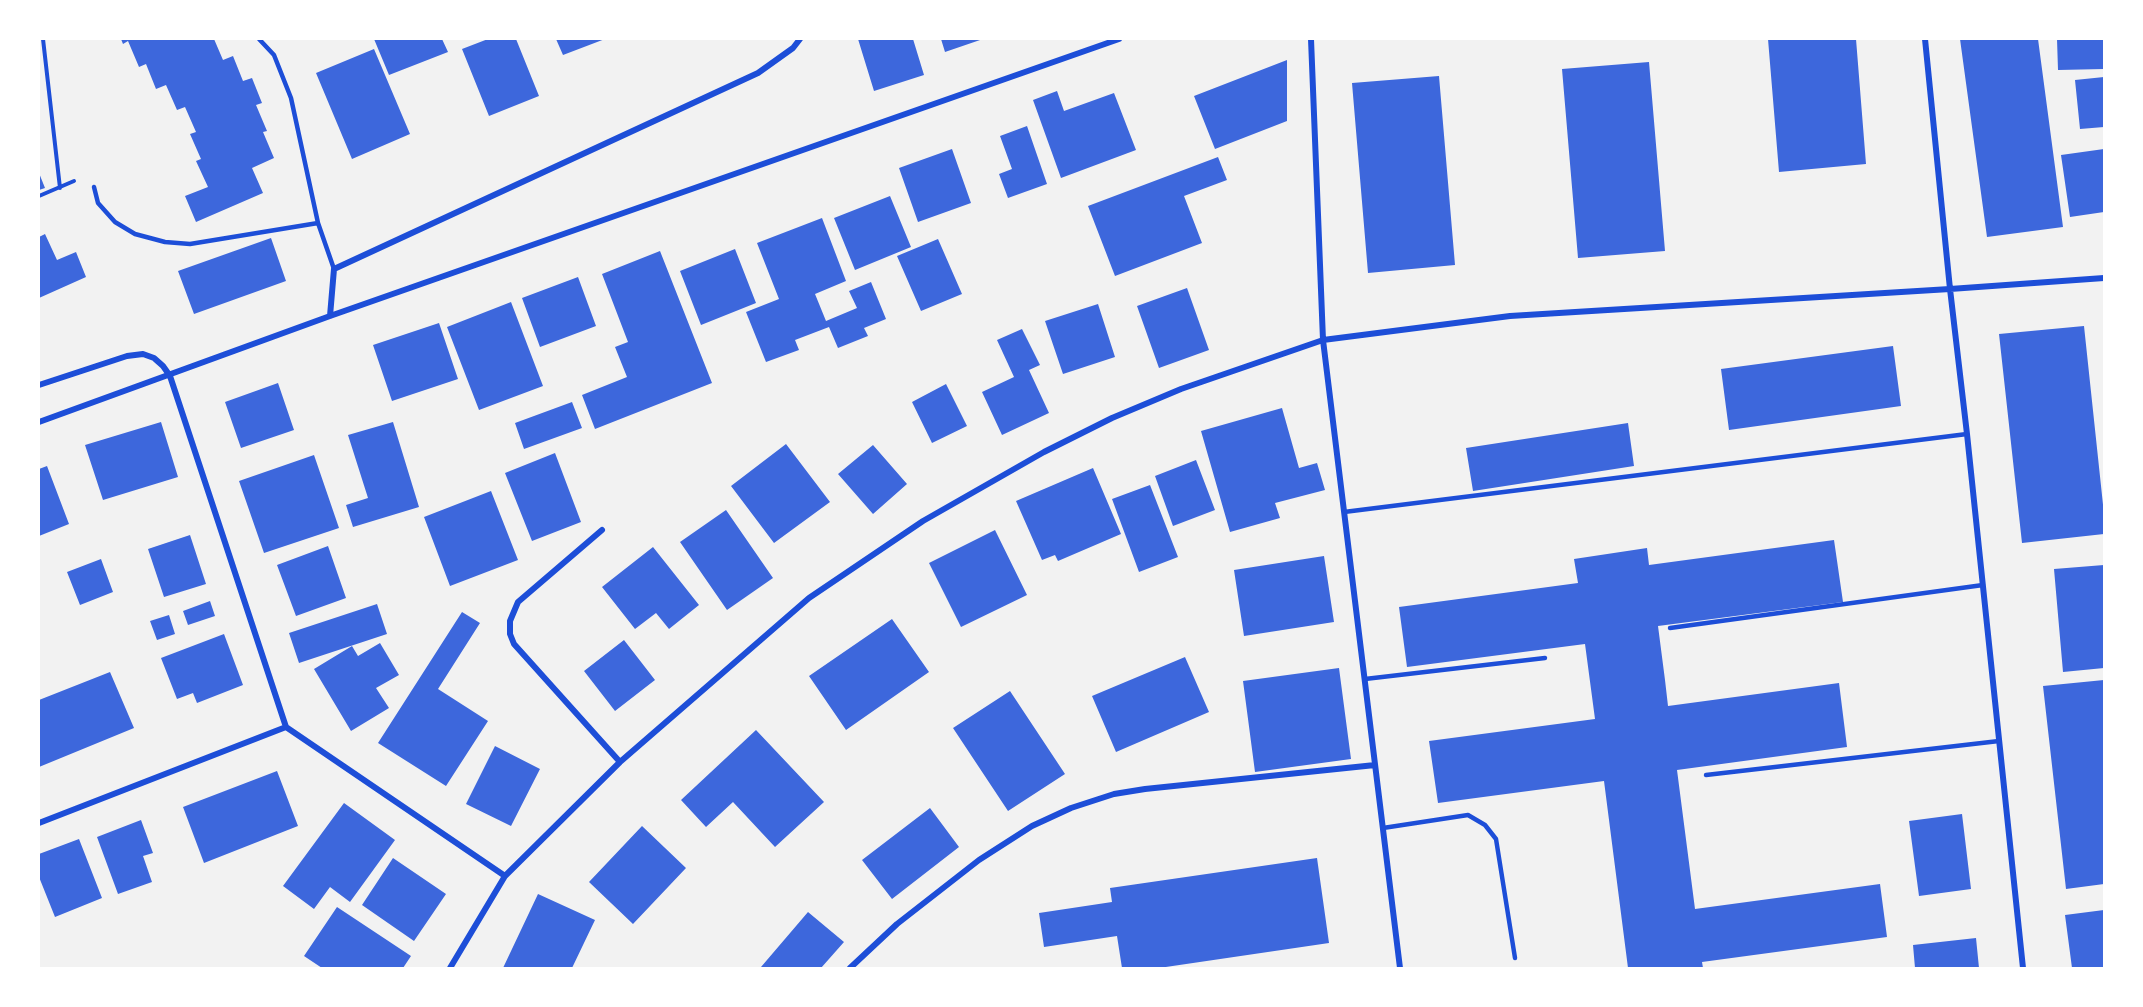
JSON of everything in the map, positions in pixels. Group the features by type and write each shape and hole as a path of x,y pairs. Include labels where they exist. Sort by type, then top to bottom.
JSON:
{"street":[{"path":"330,316 334,268 758,73 793,48 800,39"},
{"path":"39,422 330,316 1119,39"},
{"path":"1311,39 1323,340 1400,968"},
{"path":"1925,39 2023,968"},
{"path":"450,968 505,876 620,762 809,598 923,521 1044,452 1112,418 1181,389 1323,340 1510,316 2104,278"},
{"path":"39,384 126,356 143,354 154,358 163,366 170,376 286,727 505,876"},
{"path":"602,530 518,602 510,621 510,634 514,644 620,762"},
{"path":"39,823 286,727"},
{"path":"850,968 897,924 979,860 1032,826 1071,808 1114,794 1145,789 1375,765"}],"lane":[{"path":"259,39 274,55 291,98 318,223 334,268"},
{"path":"94,187 98,203 115,222 135,234 165,242 190,244 318,223"},
{"path":"1344,512 1967,434"},
{"path":"1670,628 1983,585"},
{"path":"1365,679 1545,658"},
{"path":"1706,775 1999,741"},
{"path":"1383,828 1468,815 1485,825 1497,840 1515,958"}],"path":[{"path":"39,196 60,188 43,39"}],"building":[{"path":"121,39 214,39 223,60 233,56 243,81 252,78 262,103 256,105 267,131 263,132 274,158 252,168 263,193 196,222 185,196 208,187 196,161 201,159 190,134 196,132 185,107 177,110 166,85 156,89 146,64 139,67 128,41 123,44"},
{"path":"374,39 442,39 448,52 389,75"},
{"path":"488,39 516,39 539,96 489,116 462,49"},
{"path":"556,39 605,39 563,55"},
{"path":"858,39 913,39 924,75 874,91"},
{"path":"941,39 983,39 945,52"},
{"path":"1768,39 1856,39 1866,164 1779,172"},
{"path":"1960,39 2038,39 2063,227 1987,237"},
{"path":"2057,39 2104,39 2104,69 2058,70"},
{"path":"374,49 410,134 352,159 316,73"},
{"path":"1287,60 1287,121 1215,149 1194,96"},
{"path":"1649,62 1665,251 1578,258 1562,69"},
{"path":"1439,76 1455,265 1368,273 1352,83"},
{"path":"2104,77 2104,127 2080,129 2075,80"},
{"path":"1057,91 1064,111 1114,93 1136,150 1061,178 1033,100"},
{"path":"1027,126 1047,184 1008,198 999,174 1012,169 1000,136"},
{"path":"952,149 971,203 918,222 899,168"},
{"path":"2104,149 2104,212 2070,217 2061,155"},
{"path":"1218,157 1227,180 1184,196 1202,243 1115,276 1088,206"},
{"path":"39,173 45,188 39,190"},
{"path":"890,196 911,247 855,270 834,218"},
{"path":"822,218 846,281 815,294 826,321 857,308 849,291 871,282 886,319 864,328 868,336 838,348 829,327 795,340 799,350 766,362 746,312 779,299 757,243"},
{"path":"45,234 57,260 76,252 86,277 39,298 39,237"},
{"path":"271,238 286,281 194,314 178,271"},
{"path":"938,239 962,294 921,311 897,256"},
{"path":"735,249 756,303 701,325 680,271"},
{"path":"660,251 712,383 595,429 582,395 627,377 615,347 628,342 602,274"},
{"path":"578,277 596,326 540,347 522,298"},
{"path":"1187,288 1209,350 1159,368 1137,306"},
{"path":"511,302 543,386 479,410 447,327"},
{"path":"1098,304 1115,357 1063,374 1045,321"},
{"path":"439,323 458,379 392,401 373,345"},
{"path":"2084,326 2104,514 2104,534 2022,543 1999,334"},
{"path":"1022,329 1040,365 1029,370 1049,413 1002,435 982,392 1014,377 997,340"},
{"path":"1893,346 1901,406 1729,430 1721,369"},
{"path":"278,383 294,430 241,448 225,402"},
{"path":"946,384 967,426 932,443 912,402"},
{"path":"572,402 582,428 524,449 515,423"},
{"path":"1282,408 1299,468 1317,463 1325,490 1275,503 1280,518 1230,532 1201,431"},
{"path":"161,422 178,477 103,500 85,445"},
{"path":"393,422 419,507 353,527 346,505 368,498 348,435"},
{"path":"1628,423 1634,466 1473,491 1466,448"},
{"path":"786,444 830,502 774,543 731,486"},
{"path":"873,445 907,484 873,514 838,474"},
{"path":"555,453 581,522 532,541 505,473"},
{"path":"314,455 339,528 264,553 239,481"},
{"path":"1196,460 1215,510 1173,526 1155,476"},
{"path":"47,466 69,524 39,536 39,469"},
{"path":"1093,468 1121,534 1058,561 1055,555 1042,560 1016,501"},
{"path":"1150,485 1178,557 1139,572 1112,499"},
{"path":"491,491 518,560 450,586 424,517"},
{"path":"726,510 773,578 727,610 680,542"},
{"path":"995,530 1027,595 961,627 929,563"},
{"path":"190,535 206,584 164,597 148,549"},
{"path":"1834,540 1843,602 1658,626 1668,706 1839,683 1847,747 1677,770 1695,909 1880,884 1887,937 1702,962 1703,968 1628,968 1604,781 1438,803 1429,741 1595,719 1585,644 1407,667 1399,607 1578,583 1574,559 1647,548 1649,565"},
{"path":"328,546 346,598 296,616 277,565"},
{"path":"653,547 699,605 669,629 656,613 635,629 602,587"},
{"path":"1324,556 1334,622 1244,636 1234,570"},
{"path":"101,559 113,592 80,605 67,572"},
{"path":"2104,565 2104,668 2063,672 2054,569"},
{"path":"210,601 215,616 188,625 183,611"},
{"path":"377,604 387,634 299,663 289,633"},
{"path":"462,612 480,623 438,689 488,721 446,786 378,743"},
{"path":"169,615 175,634 157,640 150,621"},
{"path":"892,619 929,672 846,730 809,676"},
{"path":"224,634 243,685 197,703 193,693 177,699 161,658"},
{"path":"624,640 655,680 615,711 584,671"},
{"path":"380,643 399,675 376,688 389,708 351,731 314,669 352,646 358,656"},
{"path":"1185,657 1209,712 1116,752 1092,696"},
{"path":"1339,668 1351,759 1255,772 1243,681"},
{"path":"110,672 134,728 39,767 39,700"},
{"path":"2104,680 2104,884 2066,889 2043,686"},
{"path":"1010,691 1065,774 1008,811 953,728"},
{"path":"756,730 824,802 775,847 733,802 706,827 681,800"},
{"path":"495,746 540,769 511,826 466,804"},
{"path":"277,771 298,826 204,863 183,807"},
{"path":"344,803 395,840 350,902 330,887 314,909 283,886"},
{"path":"930,808 959,847 892,899 862,860"},
{"path":"1962,814 1971,889 1919,896 1909,821"},
{"path":"141,820 153,853 143,856 152,882 118,894 97,837"},
{"path":"642,826 686,868 633,924 589,882"},
{"path":"79,839 102,898 55,917 39,877 39,854"},
{"path":"393,858 446,894 414,941 362,905"},
{"path":"1317,858 1329,943 1159,968 1122,968 1117,936 1044,947 1039,913 1112,902 1110,888"},
{"path":"538,894 595,920 572,968 503,968"},
{"path":"337,907 411,956 403,968 322,968 304,956"},
{"path":"2104,910 2104,968 2072,968 2065,915"},
{"path":"808,912 844,942 821,968 762,968 761,967"},
{"path":"1976,938 1979,968 1915,968 1913,945"}]}
